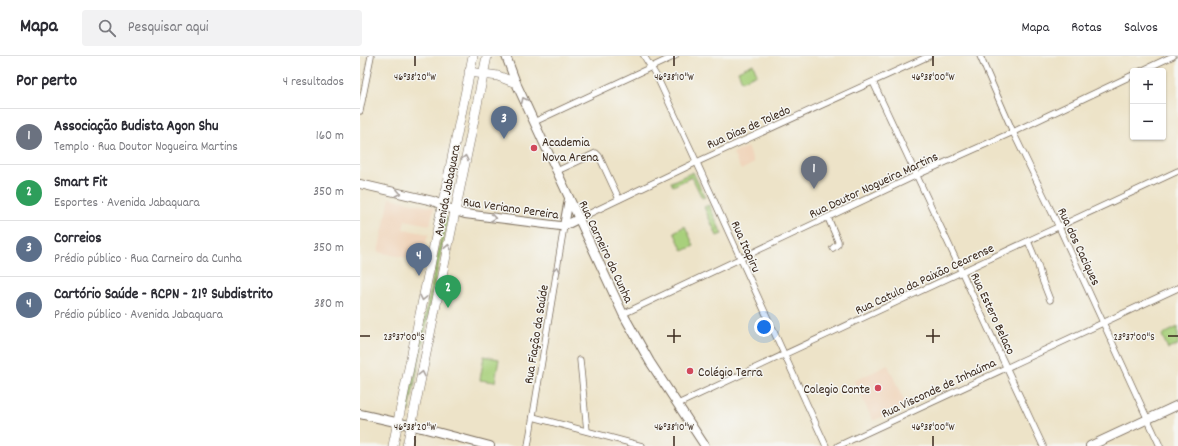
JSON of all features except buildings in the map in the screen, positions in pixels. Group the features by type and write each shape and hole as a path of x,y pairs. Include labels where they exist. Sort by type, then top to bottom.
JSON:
{"main road":[{"name":"Avenida Jabaquara","path":"393,446 473,56"},
{"name":"Avenida Jabaquara","path":"407,446 487,56"},
{"path":"470,72 498,76 516,83"}],"street":[{"path":"360,111 371,56"},
{"name":"Rua Carneiro da Cunha","path":"506,56 516,83 623,314 650,362 705,446"},
{"name":"Rua Itapiru","path":"644,56 651,67 697,162 826,446"},
{"path":"534,122 675,56"},
{"name":"Rua Dias de Toledo","path":"578,219 697,162 929,56"},
{"name":"Rua dos Caciques","path":"980,56 1013,132 1059,227 1160,446"},
{"path":"1147,68 1173,56"},
{"name":"Rua Doutor Nogueira Martins","path":"623,314 1130,76"},
{"name":"Rua Estero Belaco","path":"873,82 1043,446"},
{"path":"557,171 596,153 599,156 619,200"},
{"name":"Rua Catulo da Paixão Cearense","path":"678,404 1178,171"},
{"name":"Rua Veriano Pereira","path":"360,184 434,201 455,211 478,216 555,226 567,225 578,219"},
{"name":"Rua Veriano Pereira","path":"567,225 569,199"},
{"path":"828,218 838,241 838,244 833,248"},
{"path":"567,225 582,227"},
{"name":"Rua Fiação da Saúde","path":"528,446 567,225"},
{"path":"1028,241 1050,300"},
{"name":"Rua Visconde de Inhaúma","path":"838,446 1178,288"},
{"path":"580,360 587,431"},
{"path":"1090,446 1178,405"},
{"path":"360,414 411,425 490,446"},
{"path":"533,417 642,446"}],"shaded area":[{"path":"747,147 754,163 741,170 733,153"},
{"path":"390,198 434,208 430,225 405,220 403,229 428,234 422,261 378,252"},
{"name":"Colegio Conte","path":"888,365 906,406 873,421 854,381"}],"green space":[{"path":"753,64 757,74 742,81 738,71"},
{"path":"693,172 705,197 702,198 692,177 673,186 671,182"},
{"path":"709,205 722,234 717,236 704,207"},
{"path":"445,217 448,218 409,411 406,410"},
{"path":"685,226 694,246 683,251 674,232"},
{"path":"1178,327 1178,345 1168,349 1162,335"},
{"path":"484,356 499,359 495,382 480,380"}],"place":[{"name":"Correios","path":"504,139"},
{"name":"Academia Nova Arena","path":"534,148"},
{"name":"Associação Budista Agon Shu","path":"814,189"},
{"name":"Cartório Saúde - RCPN - 21º Subdistrito","path":"419,276"},
{"name":"Smart Fit","path":"448,308"},
{"name":"Colégio Terra","path":"690,371"},
{"name":"Colegio Conte","path":"878,388"}]}
